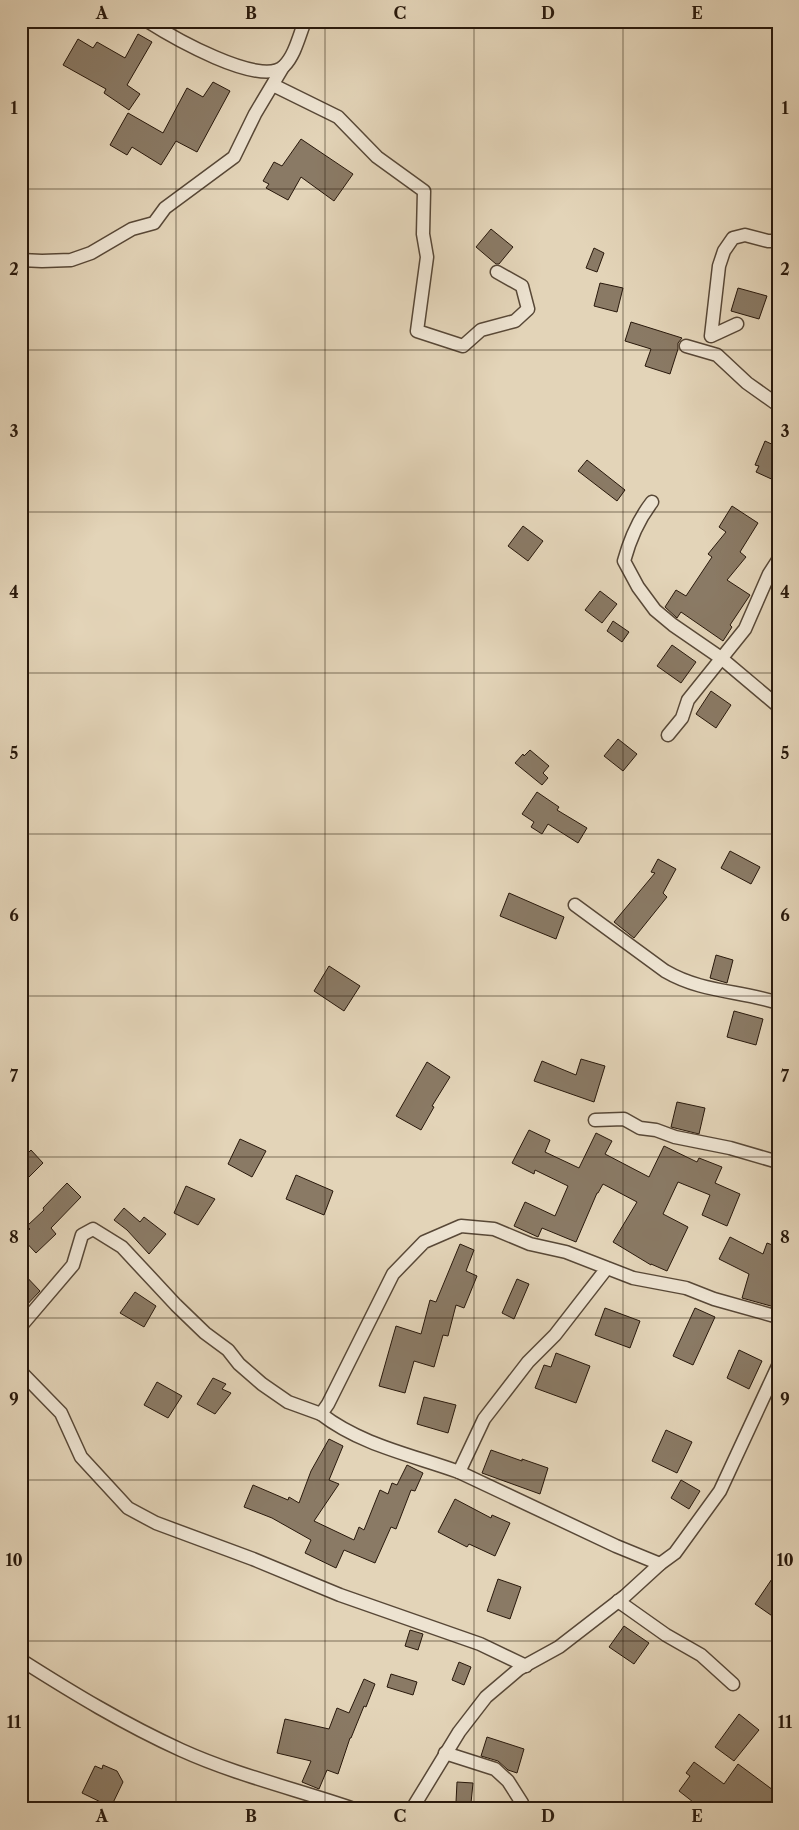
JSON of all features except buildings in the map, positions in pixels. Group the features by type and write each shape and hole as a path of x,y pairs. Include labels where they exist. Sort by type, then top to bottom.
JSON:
{"street":[{"path":"147,21 183,43 220,60 252,70 270,73 283,67"},
{"path":"21,260 71,260 91,253 132,229 154,223 165,208 234,157 255,114 295,48 305,21"},
{"path":"273,85 338,117 377,157 424,190 423,234 428,256 417,331 463,346 481,330 515,321 528,309 522,286 497,272"},
{"path":"737,324 711,336 719,266 724,251 733,238 745,235 768,241 778,241"},
{"path":"686,346 717,355 734,372 778,405"},
{"path":"652,502 630,539 624,561 638,587 655,610 673,625 721,658 778,706"},
{"path":"668,735 682,718 688,700 745,629 769,574 778,560"},
{"path":"575,905 664,971 678,978 720,992 778,1004"},
{"path":"595,1120 624,1119 640,1128 656,1130 675,1137 730,1148 778,1162"},
{"path":"321,1414 328,1404 394,1274 424,1242 461,1226 494,1230 530,1244 566,1252 633,1278 686,1288 714,1299 778,1317"},
{"path":"21,1326 73,1265 82,1235 93,1228 122,1247 205,1333 228,1350 239,1364 262,1384 288,1402 321,1414 338,1427 364,1439 402,1454 458,1472 616,1546 660,1564"},
{"path":"458,1472 484,1419 528,1362 555,1335 607,1268"},
{"path":"412,1809 445,1753 486,1697 526,1666 559,1647 618,1601 660,1564 675,1554 720,1491 778,1366"},
{"path":"21,1372 61,1413 81,1457 128,1508 156,1523 253,1559 340,1595 480,1644 526,1666"},
{"path":"618,1601 666,1635 700,1655 733,1684"},
{"path":"21,1660 123,1722 182,1750 242,1773 354,1809"},
{"path":"445,1753 495,1769 508,1781 522,1803"}]}
